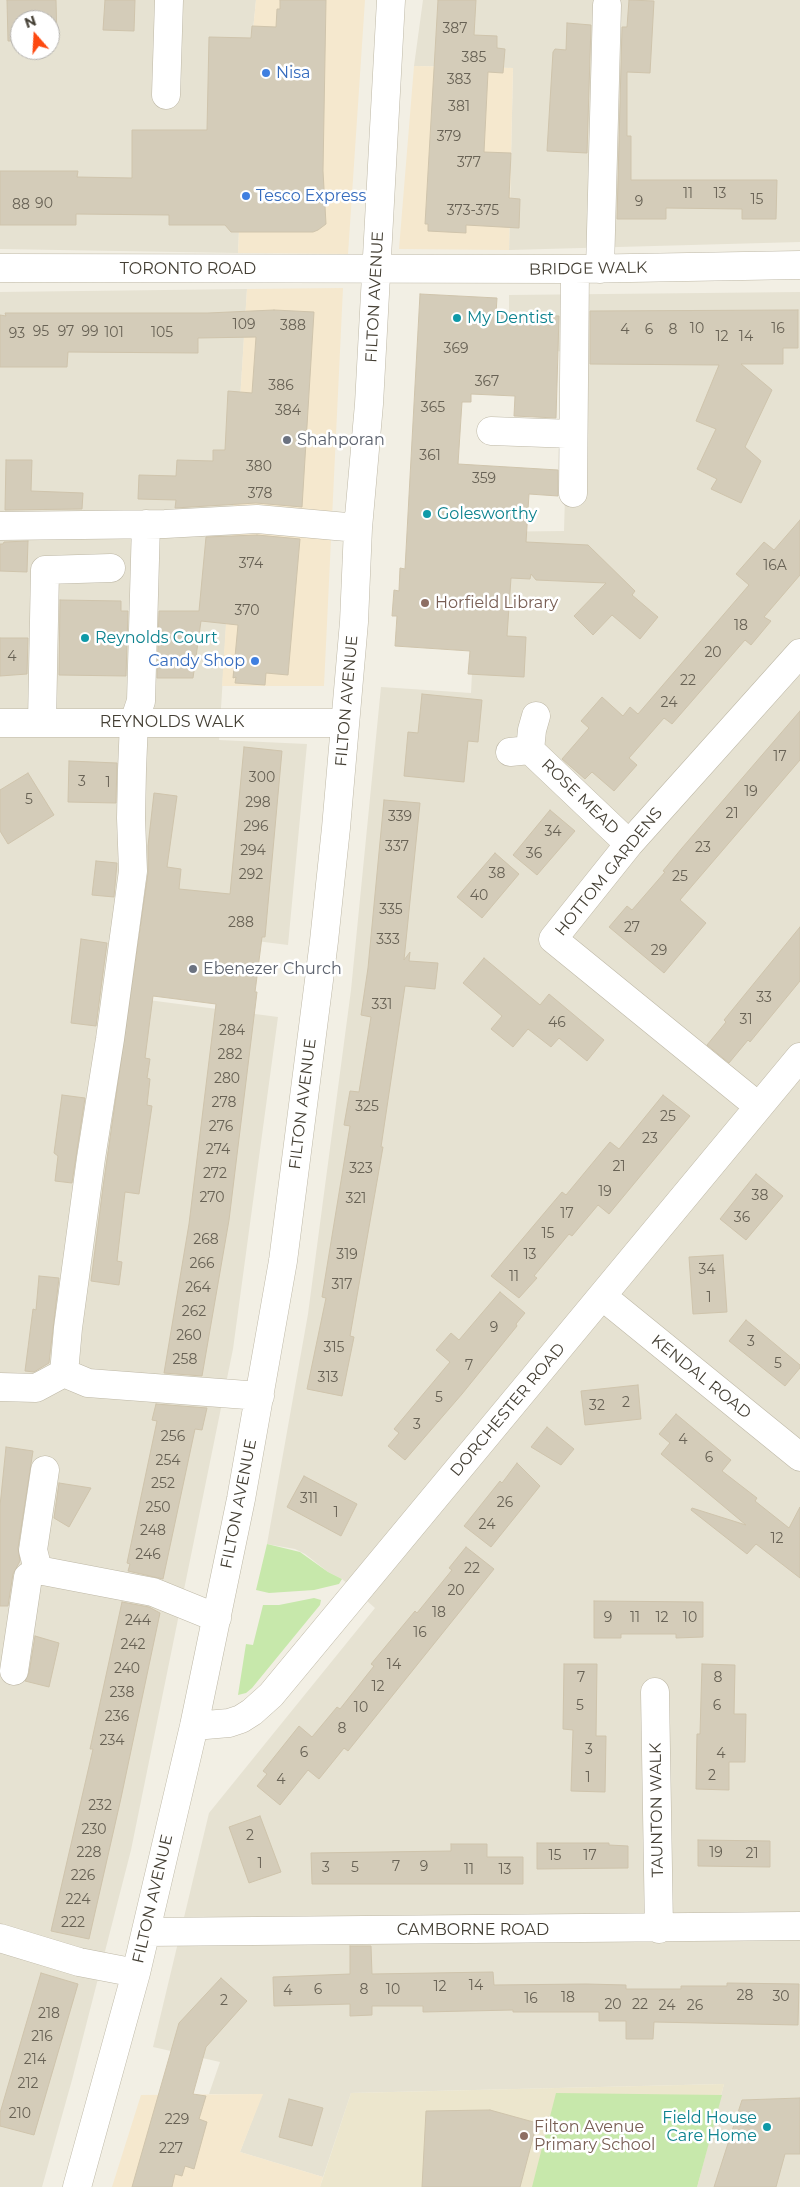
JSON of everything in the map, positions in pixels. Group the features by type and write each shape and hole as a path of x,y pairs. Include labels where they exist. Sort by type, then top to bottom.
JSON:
{"street":[{"path":"166,95 169,0"},
{"name":"FILTON AVENUE","path":"77,2187 136,1973 194,1726 260,1396 283,1261 324,941 354,622 358,528 369,404 391,0"},
{"path":"573,493 573,434 588,269 607,5"},
{"name":"BRIDGE WALK","path":"376,269 588,269 800,265"},
{"name":"TORONTO ROAD","path":"0,268 376,269"},
{"path":"492,431 573,434"},
{"path":"0,526 146,524 257,519 358,528"},
{"path":"64,1373 68,1328 91,1158 110,1039 133,871 131,818 134,722 141,701 146,524"},
{"path":"42,722 45,570 111,568"},
{"name":"HOTTOM GARDENS","path":"758,1106 553,939 629,844 800,654"},
{"name":"ROSE MEAD","path":"536,716 532,730 520,751 629,844"},
{"name":"REYNOLDS WALK","path":"0,723 345,723"},
{"name":"DORCHESTER ROAD","path":"194,1726 229,1723 241,1719 271,1695 800,1057"},
{"name":"KENDAL ROAD","path":"602,1296 800,1457"},
{"path":"0,1387 36,1388 64,1373"},
{"path":"64,1373 88,1383 260,1396"},
{"path":"38,1570 33,1550 45,1470"},
{"path":"14,1671 28,1577 38,1570 153,1592 217,1618"},
{"name":"TAUNTON WALK","path":"656,1692 659,1929"},
{"name":"CAMBORNE ROAD","path":"146,1932 659,1929 800,1926"},
{"path":"0,1938 79,1962 136,1973"}],"shaded area":[{"path":"0,0 256,0 244,122 238,253 0,249"},
{"path":"256,0 365,0 348,254 238,253 244,122"},
{"path":"423,0 800,0 800,242 509,250 513,68 414,66"},
{"path":"414,66 513,68 509,250 399,249"},
{"path":"343,288 324,686 222,686 247,289"},
{"path":"247,289 219,740 307,744 288,945 122,924 110,995 278,1017 233,1349 131,1850 72,2080 42,2187 0,2187 0,292"},
{"path":"800,292 800,2187 697,2187 724,2084 351,2093 323,2177 240,2152 262,2094 209,2094 220,2062 153,2047 209,1813 375,1608 342,1579 328,1572 305,1554 295,1549 267,1544 308,1314 351,990 381,687 471,693 479,532 564,531 569,352 509,348 509,295"},
{"name":"Filton Avenue Primary School","path":"724,2084 697,2187 320,2187 351,2093"},
{"path":"263,2094 240,2152 323,2177 320,2187 112,2187 141,2095"}],"green space":[{"path":"267,1544 300,1552 328,1572 342,1579 339,1584 314,1590 269,1593 256,1590"},
{"path":"314,1598 321,1600 320,1605 252,1688 246,1693 238,1695 246,1644 253,1645 263,1605 279,1605"},
{"path":"556,2093 722,2095 697,2187 532,2187"}],"building":[{"path":"7,0 56,0 56,10 10,10 10,41 8,41"},
{"path":"105,0 135,0 134,31 103,30"},
{"path":"280,0 326,0 323,171 326,224 313,232 231,232 225,225 169,225 169,215 76,214 76,225 0,225 0,171 78,171 77,177 132,178 132,130 207,130 209,37 251,38 252,26 276,27 277,9 280,9"},
{"path":"438,0 476,0 474,35 497,36 497,48 505,49 503,73 488,72 484,152 511,153 509,198 520,199 519,228 466,225 466,233 428,231 428,224 425,224"},
{"path":"629,0 654,1 650,73 627,72 627,136 631,136 631,180 777,180 776,219 742,219 742,209 666,208 666,219 617,219 622,27 627,27"},
{"path":"567,23 591,25 587,153 547,151 553,52 555,49 566,50"},
{"path":"420,294 497,298 496,313 559,316 556,418 514,416 515,396 471,394 471,402 462,402 458,464 558,470 558,496 529,494 526,542 588,545 635,591 632,595 658,617 640,639 612,615 593,635 574,616 606,583 536,580 531,574 530,579 511,578 507,636 526,637 524,677 468,674 470,651 395,646 397,616 392,616 394,590 399,591 400,568 405,569"},
{"path":"274,310 314,312 302,507 256,503 175,508 176,500 138,499 139,475 176,476 177,460 213,461 213,450 225,450 228,391 252,393 256,337 198,338 198,353 68,352 67,367 0,367 0,315 6,316 5,313 208,313"},
{"path":"798,310 798,348 783,348 783,364 741,364 772,390 745,447 761,461 741,503 711,489 717,479 697,469 716,429 696,421 719,365 590,364 590,311"},
{"path":"6,460 32,460 31,491 83,493 82,509 5,510"},
{"path":"800,520 800,575 764,617 771,621 751,645 745,640 672,724 664,718 629,758 637,765 614,791 592,772 585,779 562,759 589,728 581,721 602,697 623,716 630,707 638,714 749,585 736,574 764,542 774,550"},
{"path":"257,535 300,539 288,675 266,673 265,685 235,683 236,677 233,678 238,625 201,621 193,678 157,678 159,611 199,611 206,537"},
{"path":"28,541 27,572 0,571 0,544 4,542"},
{"name":"Reynolds Court","path":"60,600 121,601 121,611 128,611 126,676 59,675"},
{"path":"0,638 28,638 27,674 0,676"},
{"path":"422,694 482,700 478,742 468,741 464,782 404,776 408,732 418,733"},
{"path":"800,711 800,760 680,900 706,923 664,973 609,927 627,906 632,910 665,872 663,871 682,848"},
{"path":"244,747 282,751 265,937 262,937 255,992 257,992 229,1220 202,1376 164,1373 189,1224 216,1004 153,996 145,1058 150,1059 147,1078 150,1079 147,1105 152,1106 139,1194 125,1192 117,1261 122,1262 119,1285 91,1281 103,1187 148,873 148,846 154,793 177,796 167,867 181,869 179,889 230,894"},
{"path":"69,761 117,763 116,803 68,802"},
{"path":"28,773 54,815 8,844 0,831 0,790"},
{"path":"384,800 420,803 404,960 410,952 409,961 438,963 435,989 405,986 381,1147 383,1147 350,1336 354,1337 342,1396 307,1389 326,1298 322,1297 350,1126 344,1125 350,1091 359,1092 371,1017 361,1015 368,968"},
{"path":"550,810 575,831 537,875 513,855"},
{"path":"495,853 519,874 482,918 457,897"},
{"path":"96,861 117,863 114,897 92,895"},
{"path":"800,927 800,981 750,1042 748,1040 729,1063 707,1045 726,1022 724,1020"},
{"path":"81,939 107,943 96,1026 71,1023"},
{"path":"484,958 540,1005 549,994 604,1040 587,1061 559,1038 551,1047 528,1029 513,1047 491,1029 502,1016 463,983"},
{"path":"62,1095 85,1098 72,1183 55,1181 58,1156 54,1153"},
{"path":"663,1095 690,1116 609,1214 598,1205 572,1236 569,1234 534,1276 537,1278 519,1298 491,1276 562,1192 566,1195 610,1142 619,1149"},
{"path":"756,1174 783,1196 746,1240 720,1219"},
{"path":"723,1255 727,1312 693,1314 689,1257"},
{"path":"39,1276 59,1278 49,1363 34,1372 25,1371 33,1309 36,1310"},
{"path":"500,1292 525,1313 516,1324 517,1326 462,1394 405,1460 388,1446 399,1433 394,1429 450,1362 436,1350 451,1333 459,1340"},
{"path":"746,1320 800,1365 800,1368 785,1386 729,1341"},
{"path":"638,1385 641,1419 585,1425 581,1391"},
{"path":"156,1404 207,1408 202,1430 195,1429 163,1579 128,1571 130,1564 127,1563 157,1421 152,1420"},
{"path":"676,1414 731,1460 722,1471 757,1498 755,1501 789,1528 800,1507 800,1578 756,1544 747,1554 691,1510 692,1508 746,1525 661,1454 670,1443 659,1434"},
{"path":"547,1427 574,1449 561,1465 531,1447"},
{"path":"6,1447 33,1451 18,1548 20,1561 13,1574 8,1606 0,1606 0,1506"},
{"path":"517,1463 540,1486 491,1547 464,1526"},
{"path":"304,1476 357,1504 341,1536 287,1507"},
{"path":"59,1483 91,1488 69,1527 54,1518"},
{"path":"466,1547 494,1569 348,1751 344,1748 319,1779 308,1770 280,1805 257,1786 267,1774 263,1771 299,1726 312,1737 337,1707 340,1709 374,1666 371,1664 415,1611 417,1613 452,1570 449,1568"},
{"path":"594,1601 703,1602 703,1637 676,1638 676,1634 621,1634 621,1638 594,1638"},
{"path":"122,1602 149,1607 160,1613 89,1939 51,1931 93,1749 90,1749"},
{"path":"35,1636 59,1643 49,1687 25,1681 29,1673"},
{"path":"564,1664 597,1664 596,1736 606,1736 605,1792 571,1791 573,1730 563,1729"},
{"path":"702,1664 735,1665 734,1714 746,1714 745,1762 729,1762 729,1790 696,1789 697,1734 700,1734"},
{"path":"260,1816 281,1872 249,1883 229,1827"},
{"path":"698,1840 770,1841 770,1867 698,1866"},
{"path":"537,1843 609,1843 609,1845 628,1846 628,1868 537,1869"},
{"path":"451,1844 487,1844 487,1857 523,1857 523,1884 312,1884 311,1853 451,1851"},
{"path":"350,1946 371,1946 372,1974 493,1972 494,1985 586,1984 626,1985 626,1989 681,1989 681,1986 727,1986 727,1983 799,1984 798,2025 654,2022 653,2039 626,2039 626,2021 599,2021 599,2012 513,2012 513,2010 423,2012 423,2006 372,2006 372,2015 350,2016 350,2004 274,2006 273,1977 350,1974"},
{"path":"41,1973 78,1984 34,2135 0,2126 0,2113"},
{"path":"221,1978 247,2001 206,2047 193,2094 206,2096 199,2119 207,2122 194,2169 185,2166 182,2176 175,2174 172,2187 132,2187 179,2023"},
{"name":"Field House Care Home","path":"800,2098 800,2154 785,2154 776,2187 714,2187 742,2100"},
{"path":"289,2099 323,2108 312,2146 279,2137"},
{"path":"490,2110 537,2123 520,2187 422,2187 426,2111"}],"place":[{"name":"Nisa","path":"266,73"},
{"name":"Tesco Express","path":"246,196"},
{"name":"My Dentist","path":"457,318"},
{"name":"Shahporan","path":"287,440"},
{"name":"Golesworthy","path":"427,514"},
{"name":"Horfield Library","path":"425,603"},
{"name":"Reynolds Court","path":"85,638"},
{"name":"Candy Shop","path":"255,661"},
{"name":"Ebenezer Church","path":"193,969"},
{"name":"Field House Care Home","path":"767,2127"},
{"name":"Filton Avenue Primary School","path":"524,2136"}]}
